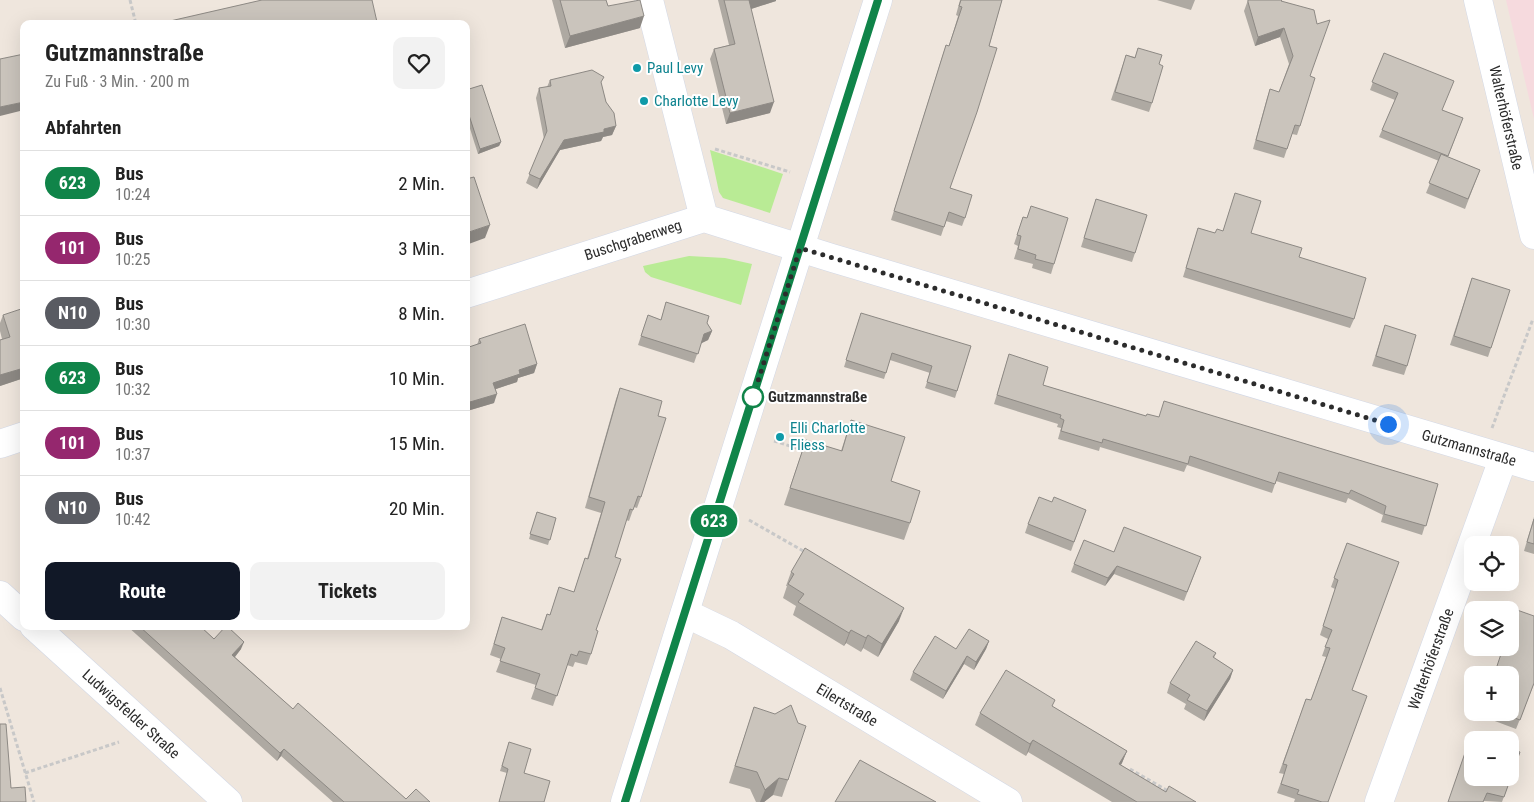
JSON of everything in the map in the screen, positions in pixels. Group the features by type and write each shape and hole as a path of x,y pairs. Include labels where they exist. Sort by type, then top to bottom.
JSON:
{"street":[{"path":"649,0 704,218 800,248"},
{"path":"625,802 878,0"},
{"name":"Walterhöferstraße","path":"1478,0 1534,235"},
{"name":"Buschgrabenweg","path":"470,293 704,218"},
{"name":"Gutzmannstraße","path":"800,248 1534,467"},
{"path":"0,444 20,437"},
{"name":"Walterhöferstraße","path":"1379,802 1503,459"},
{"path":"0,595 20,613"},
{"name":"Eilertstraße","path":"685,613 731,635 1008,802"},
{"name":"Ludwigsfelder Straße","path":"38,630 228,802"}],"path":[{"path":"130,0 135,20"},
{"path":"712,148 790,172"},
{"path":"1490,433 1533,319"},
{"path":"774,441 812,452"},
{"path":"749,520 807,553"},
{"path":"0,688 34,802"},
{"path":"25,773 119,742"},
{"path":"1130,768 1179,797"}],"shaded area":[{"path":"1506,0 1534,0 1534,119"}],"green space":[{"path":"710,150 783,174 770,213 723,198 719,192"},
{"path":"689,256 725,258 752,264 741,305 651,277 645,272 643,266"}],"building":[{"path":"262,0 372,0 377,20 174,20"},
{"path":"560,0 606,0 608,6 640,0 644,16 570,36"},
{"path":"724,0 749,0 774,102 730,113 714,49 735,44"},
{"path":"961,0 1002,0 989,46 997,48 950,188 972,195 965,218 949,212 944,227 894,211 946,45 949,46 962,7 959,6"},
{"path":"1248,0 1282,0 1314,10 1317,24 1330,20 1310,76 1315,78 1300,126 1295,125 1287,149 1256,140 1270,89 1279,92 1293,56 1284,28 1258,37"},
{"path":"1138,48 1162,55 1159,64 1163,66 1152,103 1115,92 1126,55 1135,58"},
{"path":"1384,53 1454,81 1442,110 1463,118 1448,156 1382,130 1398,93 1372,82"},
{"path":"20,55 20,103 0,107 0,59"},
{"path":"592,70 604,77 601,82 606,102 614,113 616,126 604,129 604,132 564,140 540,179 529,174 547,131 539,88 551,86 550,80"},
{"path":"482,85 501,142 480,149 470,118 470,89"},
{"path":"1441,154 1480,170 1468,199 1429,183"},
{"path":"474,177 490,225 470,232 470,178"},
{"path":"1235,193 1261,201 1251,233 1302,248 1299,257 1366,278 1354,319 1186,268 1198,228 1215,233 1217,229 1223,231"},
{"path":"1096,199 1147,215 1135,253 1084,238"},
{"path":"1031,206 1068,218 1054,264 1035,259 1036,255 1018,249 1021,236 1017,235 1023,217 1027,218"},
{"path":"1472,278 1510,290 1491,348 1454,336"},
{"path":"666,302 709,316 707,323 712,331 704,334 698,354 641,336 648,315 661,320"},
{"path":"20,309 20,369 0,375 0,340 10,337 3,315"},
{"path":"861,313 971,346 957,391 927,382 932,366 892,353 886,373 846,360"},
{"path":"525,324 537,364 519,370 520,374 493,383 497,394 470,402 470,347 481,343 479,339"},
{"path":"1385,325 1416,335 1407,366 1376,356"},
{"path":"1009,354 1048,367 1043,385 1146,416 1147,414 1159,417 1164,401 1438,484 1426,526 1384,514 1386,506 1351,490 1349,494 1279,472 1275,484 1190,456 1188,464 1103,439 1102,443 1061,431 1064,420 1060,418 1061,415 997,395"},
{"path":"620,388 662,401 658,416 666,418 641,497 638,496 633,510 630,509 615,557 621,559 596,630 598,631 591,654 579,651 577,656 571,654 557,696 535,688 540,674 500,661 505,648 494,644 502,617 542,630 547,614 550,615 559,587 574,592 585,558 588,559 605,502 589,497"},
{"path":"851,420 905,437 891,481 920,491 910,523 790,488 806,440 842,451"},
{"path":"1039,497 1052,502 1054,497 1086,510 1074,542 1028,524"},
{"path":"537,512 556,518 550,540 530,534"},
{"path":"1534,519 1534,544 1527,542"},
{"path":"1124,527 1201,557 1187,592 1117,566 1108,578 1074,564 1084,540 1114,552"},
{"path":"1347,543 1399,562 1352,690 1367,696 1328,802 1322,802 1297,794 1299,790 1281,784 1287,765 1283,764 1306,699 1311,700 1330,648 1325,647 1332,630 1323,626 1338,580 1334,578"},
{"path":"805,548 904,608 882,644 868,635 866,638 851,630 849,633 798,602 804,594 788,584 794,574 791,572"},
{"path":"1519,611 1534,616 1534,683 1520,720 1519,666 1497,666 1500,656 1519,656"},
{"path":"969,629 989,641 976,662 967,656 946,691 913,672 935,636 956,649"},
{"path":"143,630 204,630 214,639 222,630 231,630 244,642 232,655 293,709 298,703 406,799 416,789 430,802 344,802 284,749 280,753"},
{"path":"1196,641 1216,653 1213,657 1233,670 1207,711 1187,700 1190,695 1170,683"},
{"path":"1006,670 1055,700 1052,706 1127,751 1119,764 1166,792 1169,786 1196,802 1137,802 1033,740 1030,744 980,713"},
{"path":"791,705 798,723 806,726 788,780 779,778 765,790 757,772 735,766 754,707 775,714"},
{"path":"0,724 6,724 11,788 25,787 26,802 0,802"},
{"path":"509,742 531,749 524,773 550,781 544,802 499,802 508,769 502,766"},
{"path":"1464,756 1464,786 1508,786 1504,797 1487,793 1483,802 1448,802"},
{"path":"860,760 936,802 835,802"}],"bus line":[{"name":"623","path":"625,802 878,0"}],"place":[{"name":"Paul Levy","path":"637,68"},
{"name":"Charlotte Levy","path":"644,101"},
{"name":"Gutzmannstraße","path":"753,397"},
{"name":"Elli Charlotte Fliess","path":"780,437"}],"route":[{"path":"753,397 800,248 1388,424"}]}
